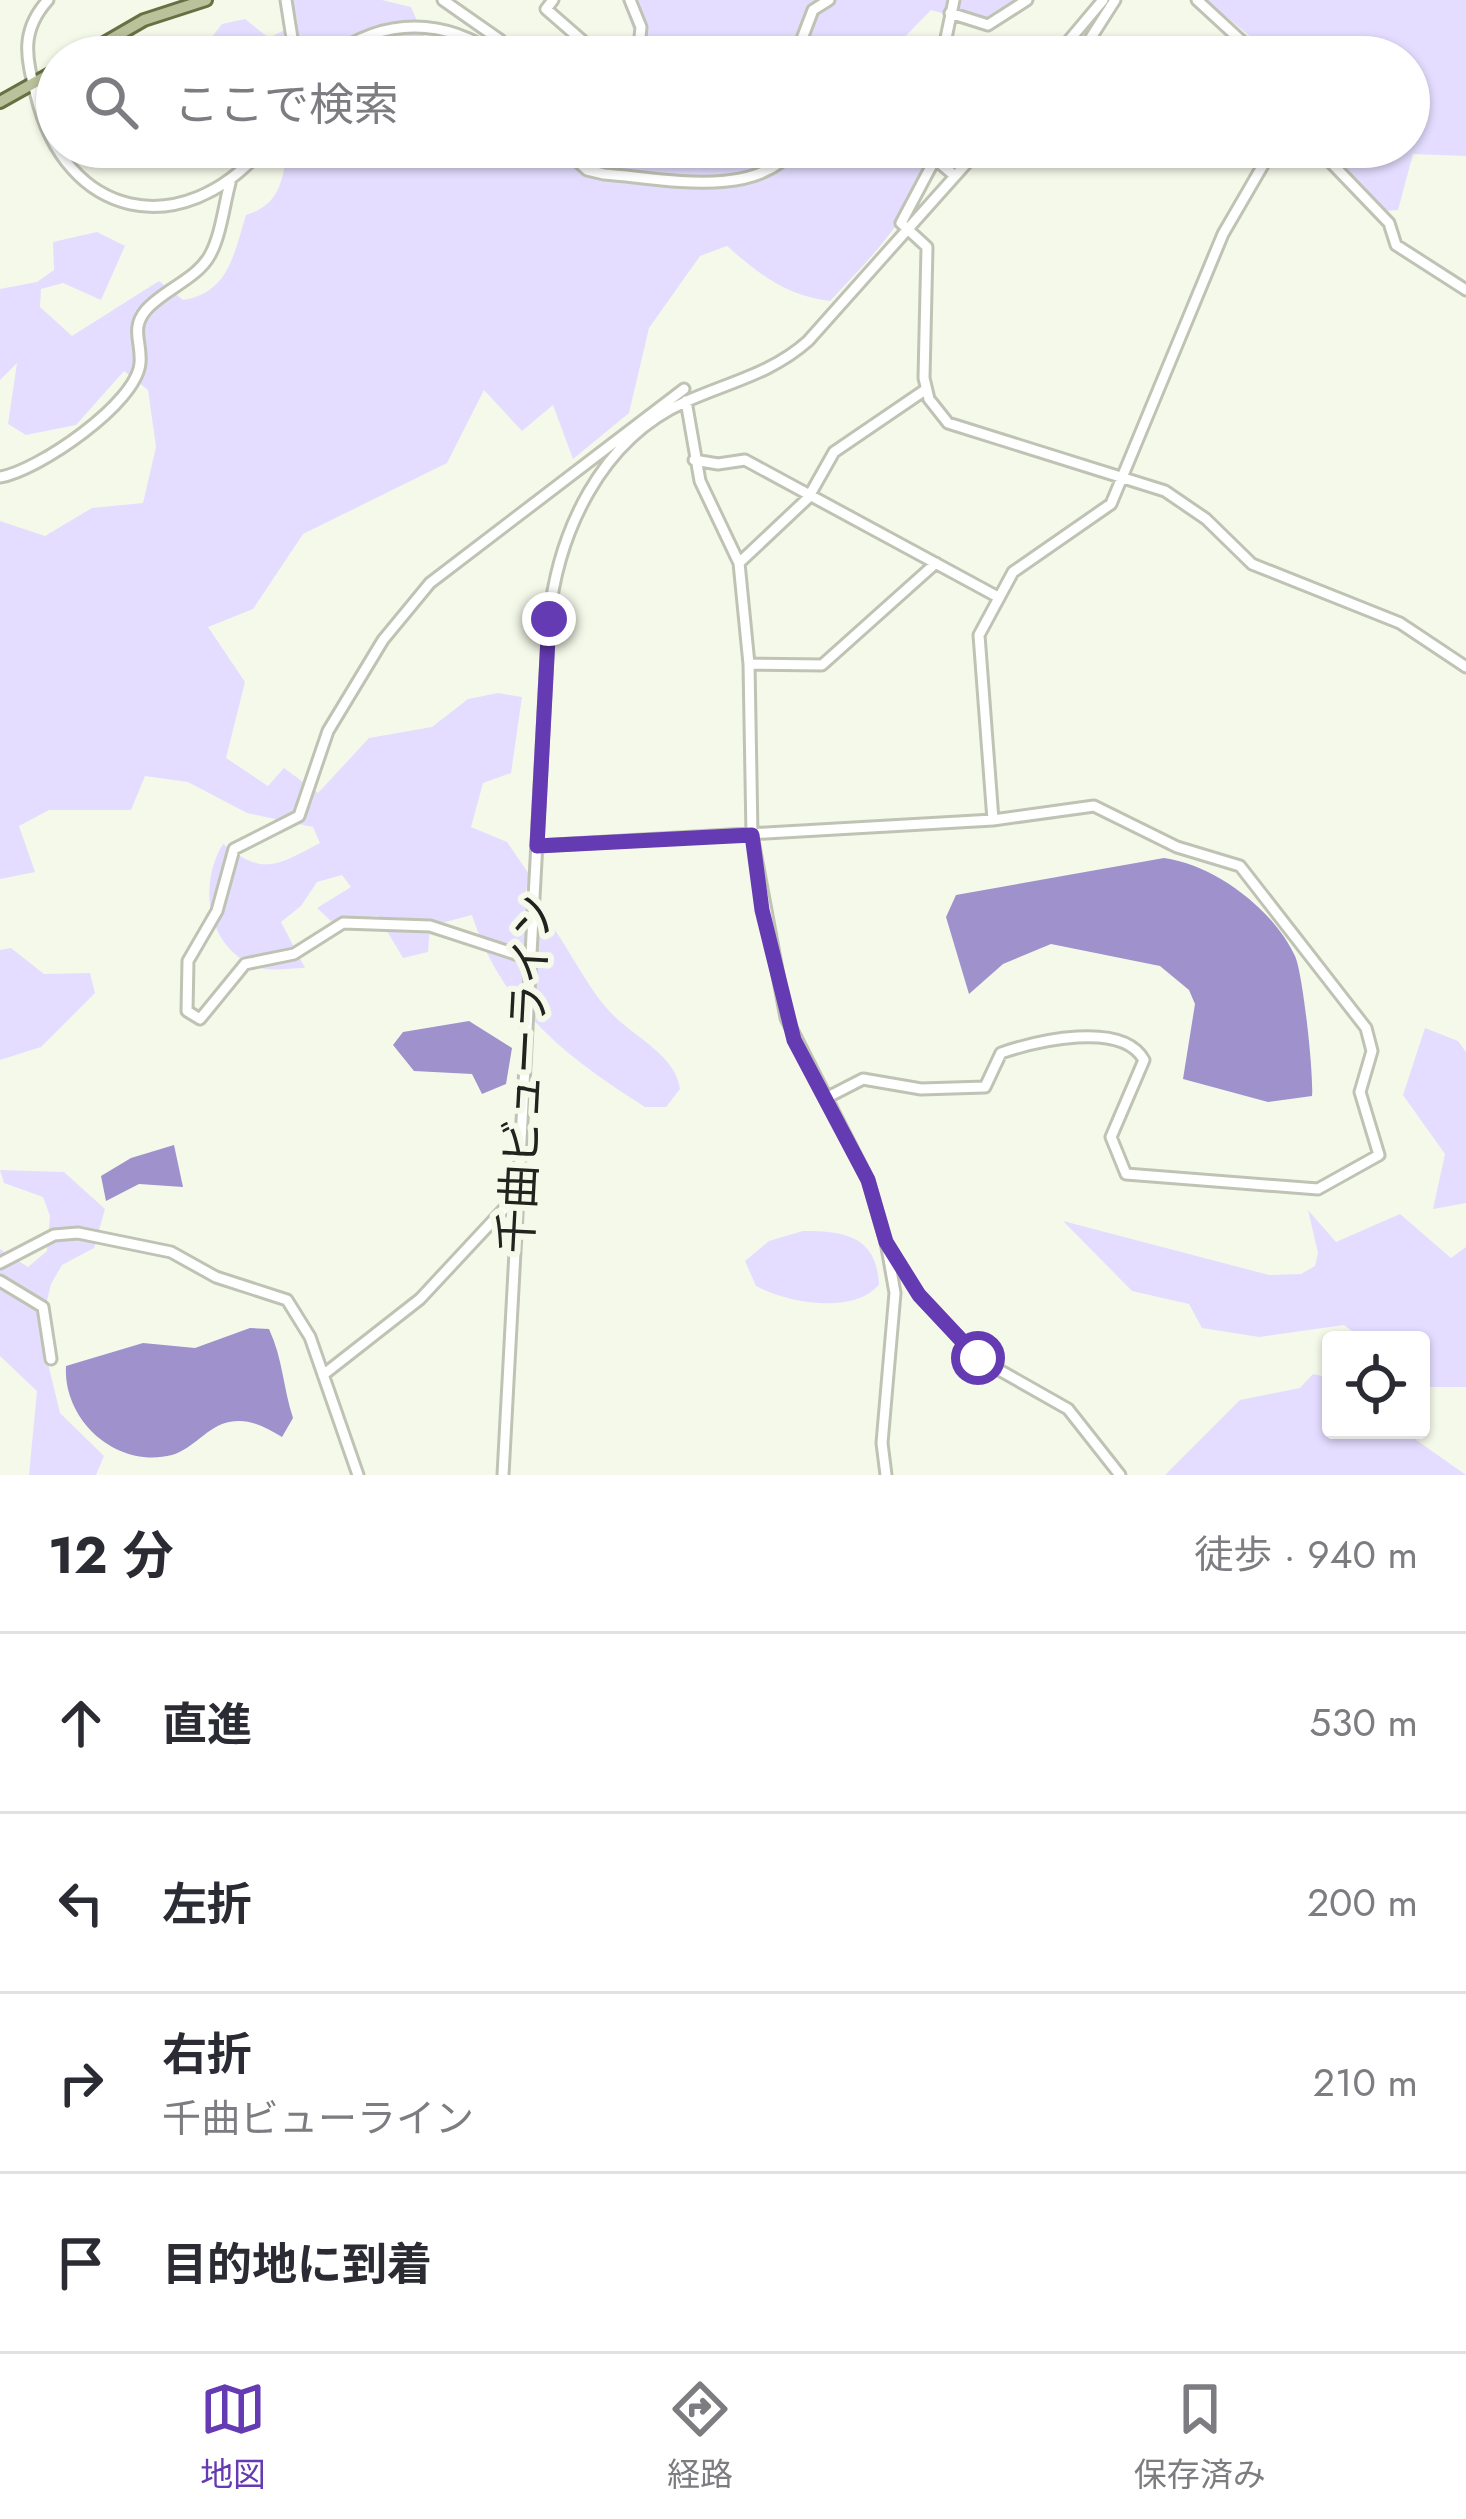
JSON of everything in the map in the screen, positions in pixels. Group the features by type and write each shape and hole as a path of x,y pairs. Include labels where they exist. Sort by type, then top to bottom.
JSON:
{"main road":[{"path":"116,36 144,20 206,0"},
{"path":"0,102 36,83"}],"street":[{"path":"36,94 28,30 48,0"},
{"path":"286,0 292,36"},
{"path":"442,0 496,36"},
{"path":"553,0 546,9 578,36"},
{"path":"630,0 640,36"},
{"path":"803,36 813,10 829,0"},
{"path":"946,36 954,0"},
{"path":"950,14 988,25 1027,0"},
{"path":"1073,36 1103,0"},
{"path":"1092,36 1115,0"},
{"path":"1197,0 1236,36"},
{"path":"365,36 409,26 460,36"},
{"path":"72,168 96,188 145,206 206,197 244,168"},
{"path":"585,168 604,174 735,180 763,176 772,168"},
{"path":"927,168 901,220 927,248 926,390 937,411 958,428 1123,476 1192,508 1252,564 1400,623 1466,667"},
{"path":"948,168 955,176"},
{"name":"千曲ビューライン","path":"503,1475 549,619 566,533 598,478 630,442 685,395 774,368 792,356 962,168"},
{"path":"993,820 979,635 1013,572 1106,508 1223,234 1261,168"},
{"path":"1336,168 1389,223 1396,245 1466,290"},
{"path":"0,477 38,467 86,432 133,379 140,369 138,324 147,308 210,256 230,183"},
{"path":"739,563 811,494 834,452 926,390"},
{"path":"534,960 430,926 343,923 294,954 245,964 200,1019 187,1011 188,961 217,911 234,849 299,816 328,731 383,640 440,574 685,395 694,460 739,563 749,664 752,835 786,1018 868,1180 886,1242 895,1293 882,1443 886,1475"},
{"path":"694,460 718,464 745,460 998,598"},
{"path":"749,664 823,665 936,563"},
{"path":"537,846 993,820 1094,806 1177,847 1240,866 1366,1028 1372,1051 1360,1092 1377,1159 1318,1190 1126,1174 1110,1140 1144,1060 1134,1047 1089,1033 1001,1053 985,1087 929,1090 863,1078 826,1098"},
{"path":"323,1375 420,1299 518,1195"},
{"path":"0,1263 67,1233 172,1252 216,1277 287,1300 310,1337 358,1475"},
{"path":"886,1242 919,1295 978,1358 1068,1409 1120,1475"},
{"path":"0,1282 43,1306 51,1359"}],"shaded area":[{"path":"291,0 382,0 411,7 424,36 273,36 298,23"},
{"path":"622,0 1032,0 1031,6 982,24 931,10 906,36 636,36"},
{"path":"1206,0 1466,0 1466,156 1430,155 1430,36 1250,36"},
{"path":"245,19 266,36 213,36 222,24"},
{"path":"284,168 925,168 906,211 830,301 774,282 727,246 700,256 649,328 629,413 573,459 553,405 522,431 484,390 447,463 303,534 253,609 208,627 245,682 226,758 268,786 284,768 318,793 369,738 432,727 468,699 498,693 522,697 511,773 483,783 471,827 507,842 529,874 525,896 550,923 601,1001 671,1067 680,1089 666,1107 645,1107 589,1069 540,1027 500,977 472,915 430,926 428,952 403,958 378,916 332,922 317,908 351,887 342,875 317,882 301,906 281,922 305,968 274,970 240,958 217,930 209,895 223,844 249,861 270,864 320,843 313,827 247,813 188,782 145,776 131,810 49,810 19,826 35,872 0,879 0,521 45,536 92,508 143,503 156,447 148,390 124,371 76,425 26,435 8,424 17,363 0,380 0,289 37,282 54,270 53,242 97,232 125,246 101,300 63,283 41,289 40,307 72,336 159,281 183,300 198,296 211,289 227,269 246,215 266,205"},
{"path":"1346,168 1409,168 1398,210 1384,211"},
{"path":"1164,858 1203,870 1240,892 1285,939 1301,982 1312,1096 1268,1102 1183,1079 1195,1004 1189,990 1160,966 1051,944 1003,964 969,994 946,917 956,895"},
{"path":"11,948 44,974 90,973 95,993 41,1047 0,1060 0,950"},
{"path":"469,1021 512,1048 506,1084 482,1094 472,1074 414,1071 393,1045 403,1032"},
{"path":"1425,1028 1458,1041 1466,1052 1466,1203 1433,1209 1445,1154 1403,1095"},
{"path":"174,1145 183,1187 139,1184 106,1201 101,1176 131,1158"},
{"path":"0,1170 64,1172 105,1209 94,1248 62,1265 51,1284 40,1330 60,1413 104,1456 96,1475 29,1475 37,1391 0,1356 0,1249 28,1267 47,1251 50,1216 43,1197 4,1183"},
{"path":"1308,1210 1336,1242 1400,1214 1451,1258 1466,1247 1466,1387 1430,1387 1430,1331 1352,1331 1344,1325 1259,1337 1202,1328 1189,1304 1132,1291 1063,1221 1269,1275 1301,1274 1315,1266 1318,1253"},
{"path":"803,1231 845,1235 865,1246 879,1285 837,1303 802,1301 756,1286 745,1261 769,1241"},
{"path":"250,1328 269,1329 277,1351 293,1418 282,1437 257,1424 237,1421 221,1424 172,1455 132,1455 97,1436 74,1405 66,1366 143,1343 195,1348"},
{"path":"1313,1374 1322,1376 1322,1439 1415,1439 1466,1475 1165,1475 1240,1400 1300,1388"}],"route":[{"path":"549,619 537,846 752,835 762,910 794,1040 840,1119 868,1180 886,1242 919,1295 959,1332 978,1358"}]}
